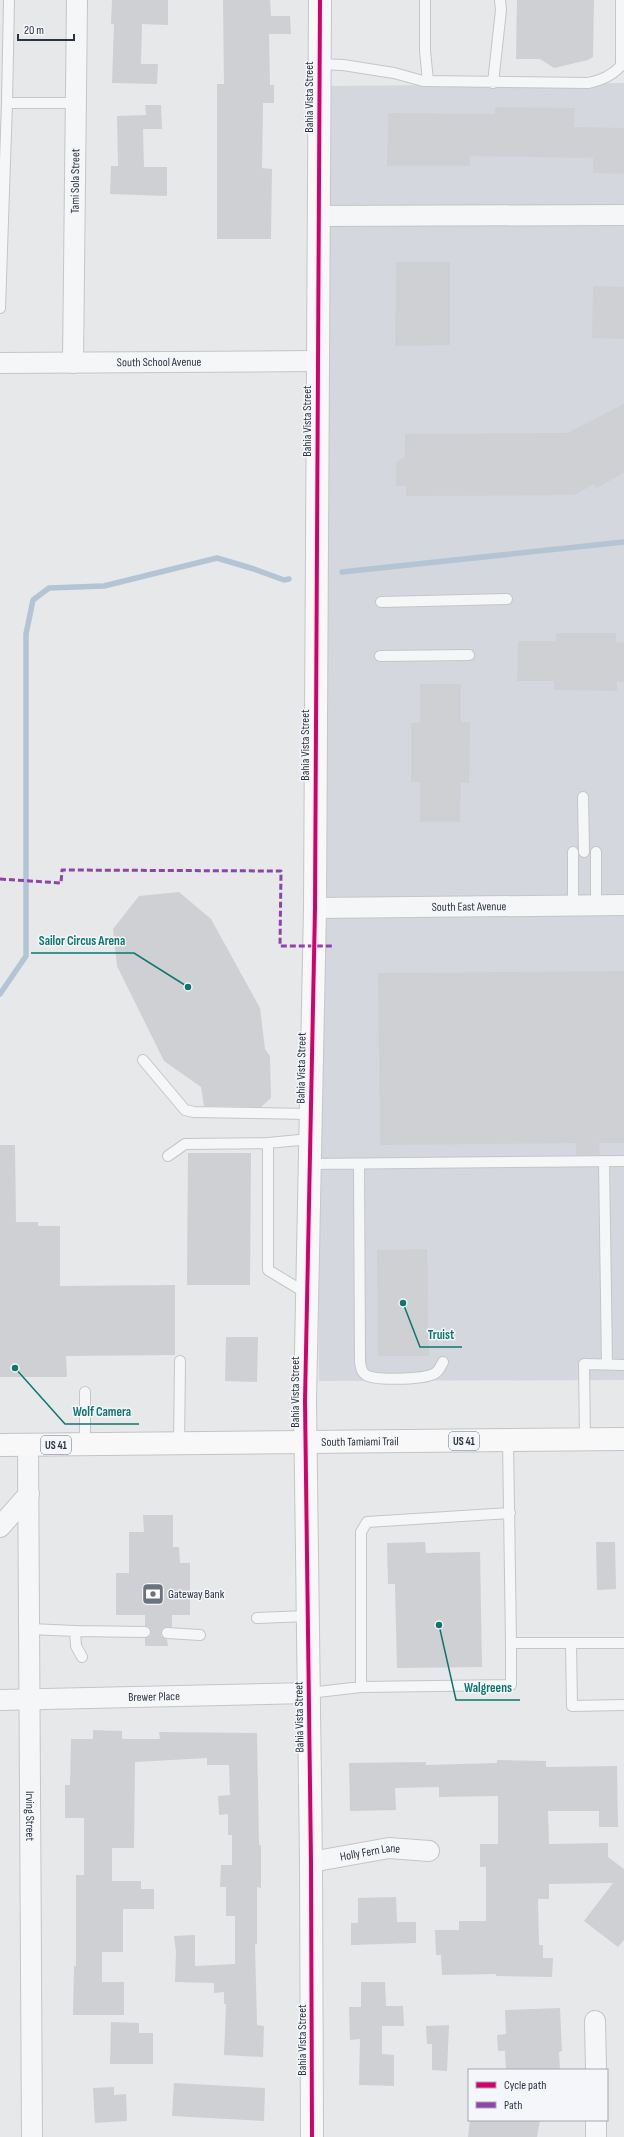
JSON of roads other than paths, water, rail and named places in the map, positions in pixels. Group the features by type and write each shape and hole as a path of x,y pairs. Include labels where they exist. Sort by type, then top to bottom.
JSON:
{"street":[{"name":"Tami Sola Street","path":"73,363 77,0"},
{"name":"Bahia Vista Street","path":"312,2137 312,1862 305,1442 306,1293 315,908 320,0"},
{"path":"318,216 624,215"},
{"name":"South School Avenue","path":"0,363 317,361"},
{"name":"South East Avenue","path":"315,908 624,905"},
{"name":"South Tamiami Trail","path":"0,1445 624,1439"},
{"name":"Irving Street","path":"28,1445 31,1700 32,2137"},
{"path":"0,1528 29,1494"},
{"name":"Brewer Place","path":"0,1700 309,1693"},
{"name":"Holly Fern Lane","path":"312,1862 389,1848 428,1851"},
{"path":"595,2021 596,2069"},
{"path":"596,2121 596,2137"}],"lane":[{"path":"1,308 9,0"},
{"path":"425,0 425,51 428,81"},
{"path":"493,82 501,10 500,0"},
{"path":"319,64 343,65 428,81 588,83 600,81 613,75 623,66 623,18 621,0"},
{"path":"7,103 76,103"},
{"path":"381,602 507,599"},
{"path":"380,656 469,655"},
{"path":"583,797 584,852"},
{"path":"573,852 573,905"},
{"path":"596,852 596,905"},
{"path":"144,1060 185,1110 194,1112 310,1114"},
{"path":"168,1156 185,1144 268,1142 310,1139"},
{"path":"268,1142 268,1270 306,1293"},
{"path":"604,1161 607,1364"},
{"path":"309,1164 624,1161"},
{"path":"359,1164 360,1362 362,1372 367,1376 376,1377 427,1376 439,1371 443,1362"},
{"path":"179,1444 180,1361"},
{"path":"585,1440 584,1364 624,1364"},
{"path":"85,1392 85,1445"},
{"path":"309,1693 361,1687 511,1685 508,1440"},
{"path":"361,1687 361,1532 367,1522 510,1513"},
{"path":"257,1618 307,1616"},
{"path":"30,1629 145,1632"},
{"path":"75,1631 76,1646 82,1657"},
{"path":"167,1633 200,1635"},
{"path":"511,1643 624,1643"},
{"path":"571,1643 572,1706 624,1705"}],"waterway":[{"path":"342,572 624,542"},
{"path":"0,994 26,956 26,634 33,600 49,588 104,586 217,558 284,580 289,579"}],"place":[{"name":"Sailor Circus Arena","path":"188,987"},
{"name":"Truist","path":"403,1303"},
{"name":"Wolf Camera","path":"15,1368"},
{"name":"Gateway Bank","path":"153,1594"},
{"name":"Walgreens","path":"439,1625"}]}
